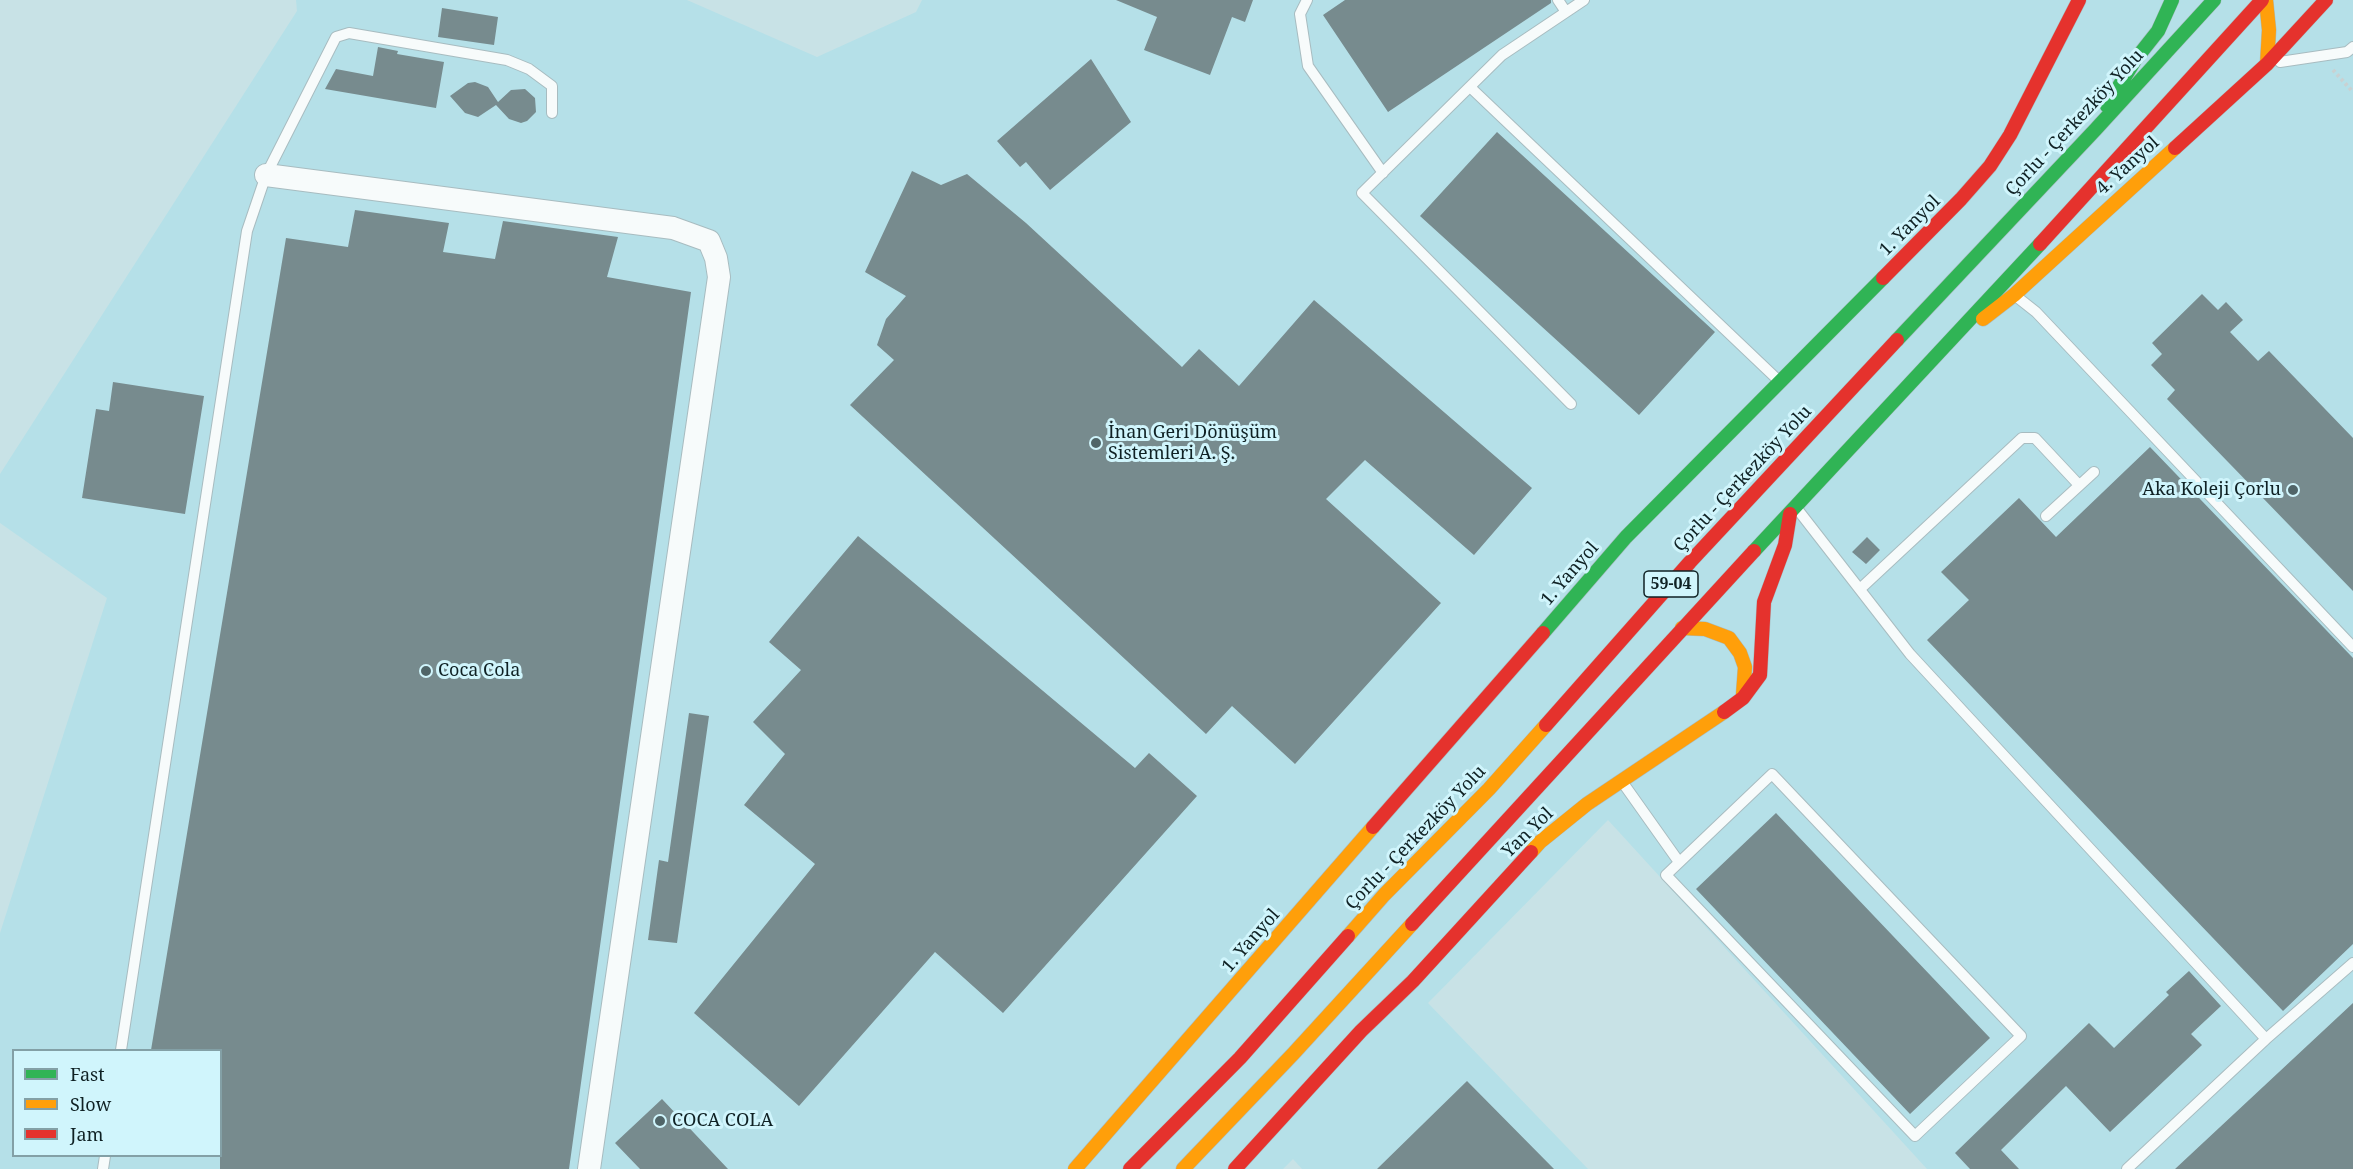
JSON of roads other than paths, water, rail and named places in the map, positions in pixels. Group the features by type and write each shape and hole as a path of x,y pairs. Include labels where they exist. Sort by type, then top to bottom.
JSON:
{"main road":[{"name":"1. Yanyol","path":"1075,1169 1626,537 1961,199 1990,166 2010,135 2079,0"},
{"path":"2095,130 2116,87 2158,31 2172,0"},
{"name":"Çorlu - Çerkezköy Yolu","path":"1130,1169 1240,1058 1384,895 1489,789 1698,553 2214,0"},
{"path":"2264,0 2269,30 2267,64"},
{"name":"59-04","path":"1183,1169 1301,1046 1682,628 1793,511 2264,0"},
{"name":"4. Yanyol","path":"1944,348 2014,295 2267,64 2326,0"},
{"name":"Yan Yol","path":"1235,1169 1361,1031 1413,981 1540,842 1587,804 1710,723 1743,698 1760,675 1764,602 1785,545 1793,511"},
{"path":"1682,628 1706,628 1728,638 1740,652 1745,667 1743,698"}],"street":[{"path":"266,175 673,228 709,241 716,258 719,277 590,1169"}],"lane":[{"path":"1307,0 1300,14 1308,66 1383,173"},
{"path":"1558,0 1566,12"},
{"path":"1571,404 1362,194 1502,55 1584,0"},
{"path":"121,1049 246,231 266,175 336,37 349,33 507,60 529,69 552,86 552,113"},
{"path":"2267,64 2351,53"},
{"path":"1470,87 1780,382"},
{"path":"2014,295 2045,320 2353,646"},
{"path":"1860,589 2022,438 2035,438 2079,486"},
{"path":"2046,516 2094,472"},
{"path":"1793,511 1860,589 1910,654 2266,1039"},
{"path":"1772,774 2021,1036 1915,1136 1666,875 1679,862 1772,774"},
{"path":"1621,781 1679,862"},
{"path":"2127,1169 2266,1039 2353,963"}],"place":[{"name":"İnan Geri Dönüşüm Sistemleri A. Ş.","path":"1096,443"},
{"name":"Aka Koleji Çorlu","path":"2293,490"},
{"name":"Coca Cola","path":"426,671"},
{"name":"COCA COLA","path":"660,1121"}]}
